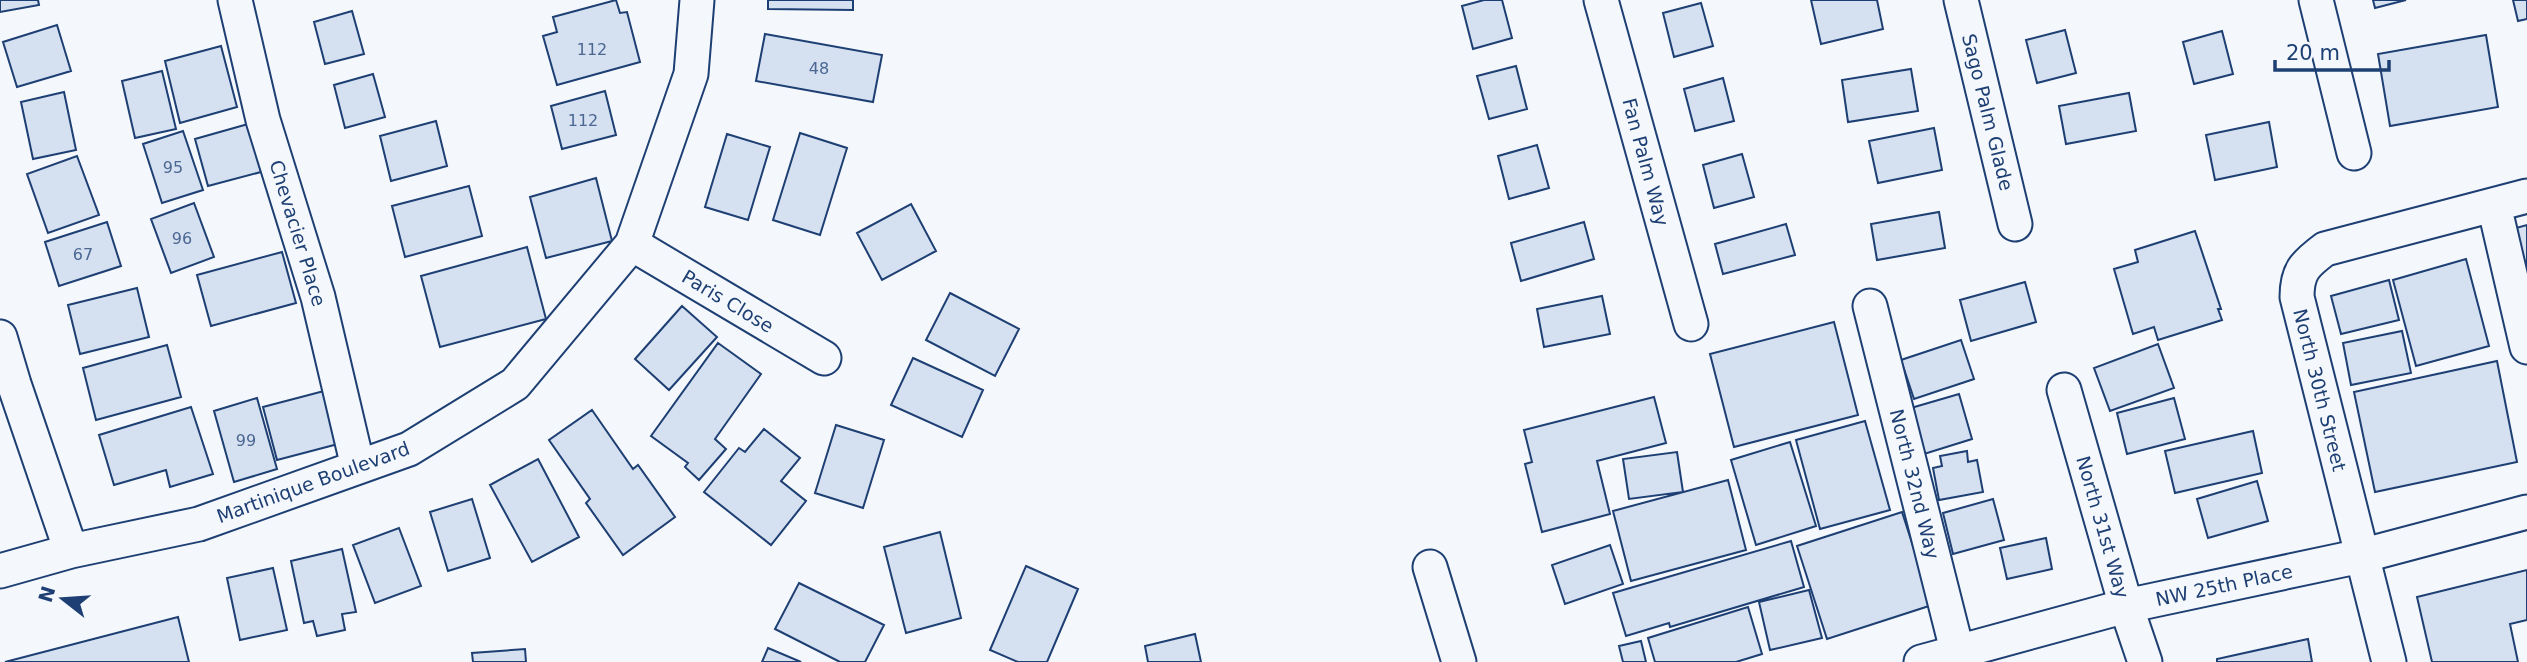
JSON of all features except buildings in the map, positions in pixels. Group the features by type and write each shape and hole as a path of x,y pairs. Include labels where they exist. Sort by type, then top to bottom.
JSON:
{"street":[{"name":"Chevacier Place","path":"235,0 263,120 318,297 358,467"},
{"name":"Martinique Boulevard","path":"0,571 71,551 200,524 409,449 515,384 632,244 691,74 697,0"},
{"name":"Fan Palm Way","path":"1601,0 1690,324"},
{"name":"Sago Palm Glade","path":"1961,0 2015,224"},
{"path":"2316,0 2354,153"},
{"name":"North 30th Street","path":"2389,662 2297,296 2297,283 2302,269 2325,249 2527,196"},
{"path":"2494,205 2527,347"},
{"name":"Paris Close","path":"632,244 824,358"},
{"name":"North 32nd Way","path":"1870,306 1959,657"},
{"path":"0,337 71,551"},
{"name":"North 31st Way","path":"2064,390 2126,606 2145,662"},
{"name":"NW 25th Place","path":"1921,662 1959,657 2126,606 2361,556 2527,512"},
{"path":"1430,567 1459,662"}]}
